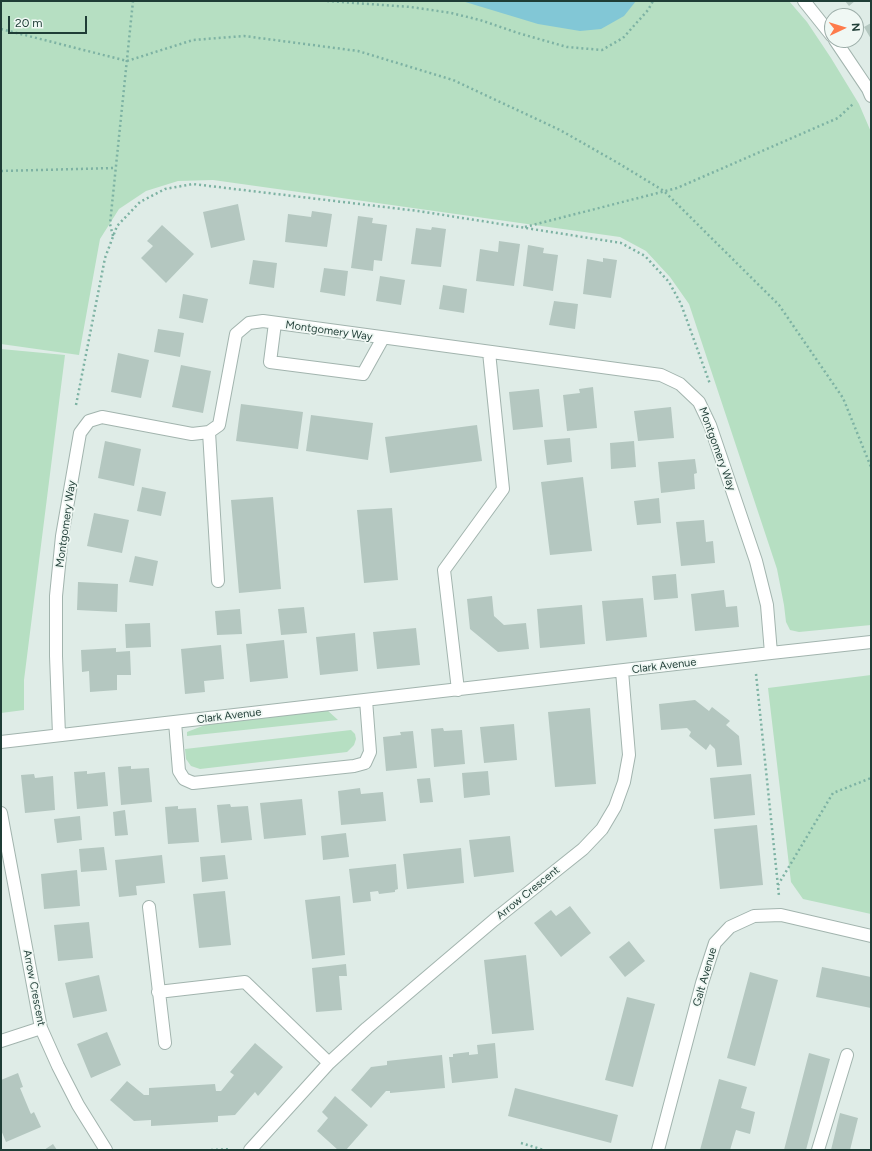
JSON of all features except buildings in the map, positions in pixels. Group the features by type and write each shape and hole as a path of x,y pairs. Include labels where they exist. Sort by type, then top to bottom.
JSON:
{"street":[{"path":"804,1 824,26"},
{"path":"840,48 870,93"},
{"name":"Montgomery Way","path":"209,432 218,426 236,334 249,323 275,323 661,375 680,384 699,402 710,425 756,561 767,605 771,653"},
{"path":"275,323 270,362 363,374 382,338"},
{"path":"458,690 444,570 503,489 489,352"},
{"path":"80,433 89,421 102,417 192,434 209,432 218,581"},
{"name":"Montgomery Way","path":"59,736 56,656 56,596 62,536 80,433"},
{"name":"Clark Avenue","path":"1,742 871,642"},
{"name":"Arrow Crescent","path":"250,1150 329,1063 367,1028 583,848 602,829 615,807 624,782 629,755 622,671"},
{"path":"175,722 179,771 184,779 193,783 354,766 365,763 370,752 366,700"},
{"name":"Arrow Crescent","path":"1,813 41,1028 78,1105 106,1150"},
{"path":"150,907 158,992 165,1043"},
{"name":"Galt Avenue","path":"658,1150 714,943 730,928 754,916 781,915 871,936"},
{"path":"158,992 245,982 329,1063"},
{"path":"1,1041 41,1028"},
{"path":"818,1150 847,1055"}],"path":[{"path":"113,237 110,224 133,1"},
{"path":"327,1 411,7 451,13 480,20 567,47 602,50 623,38 648,10 653,1"},
{"path":"1,29 127,61 193,40 244,36 358,51 453,80 560,130 664,191 779,306 843,398 871,467"},
{"path":"523,228 677,188 838,118 870,93"},
{"path":"1,171 116,168"},
{"path":"80,433 75,412 105,258 117,226 140,202 165,189 193,184 418,211 621,243 645,256 669,282 681,304 712,390 699,402"},
{"path":"754,655 781,915"},
{"path":"778,885 832,793 871,778"},
{"path":"521,1143 544,1150"}],"green space":[{"path":"1,1 789,1 807,22 831,58 859,104 871,132 871,625 799,632 790,630 786,622 777,569 689,304 670,277 646,251 620,237 213,180 178,181 146,191 119,209 100,239 79,355 1,344"},
{"path":"1,349 65,355 24,680 24,710 1,713"},
{"path":"871,675 871,914 803,899 791,882 768,688"},
{"path":"327,710 338,720 187,736 187,732 205,725"},
{"path":"351,730 355,734 356,739 354,745 347,752 200,769 191,766 186,759 185,749"}],"water":[{"path":"462,1 636,1 624,16 601,29 580,31 538,24"}]}
